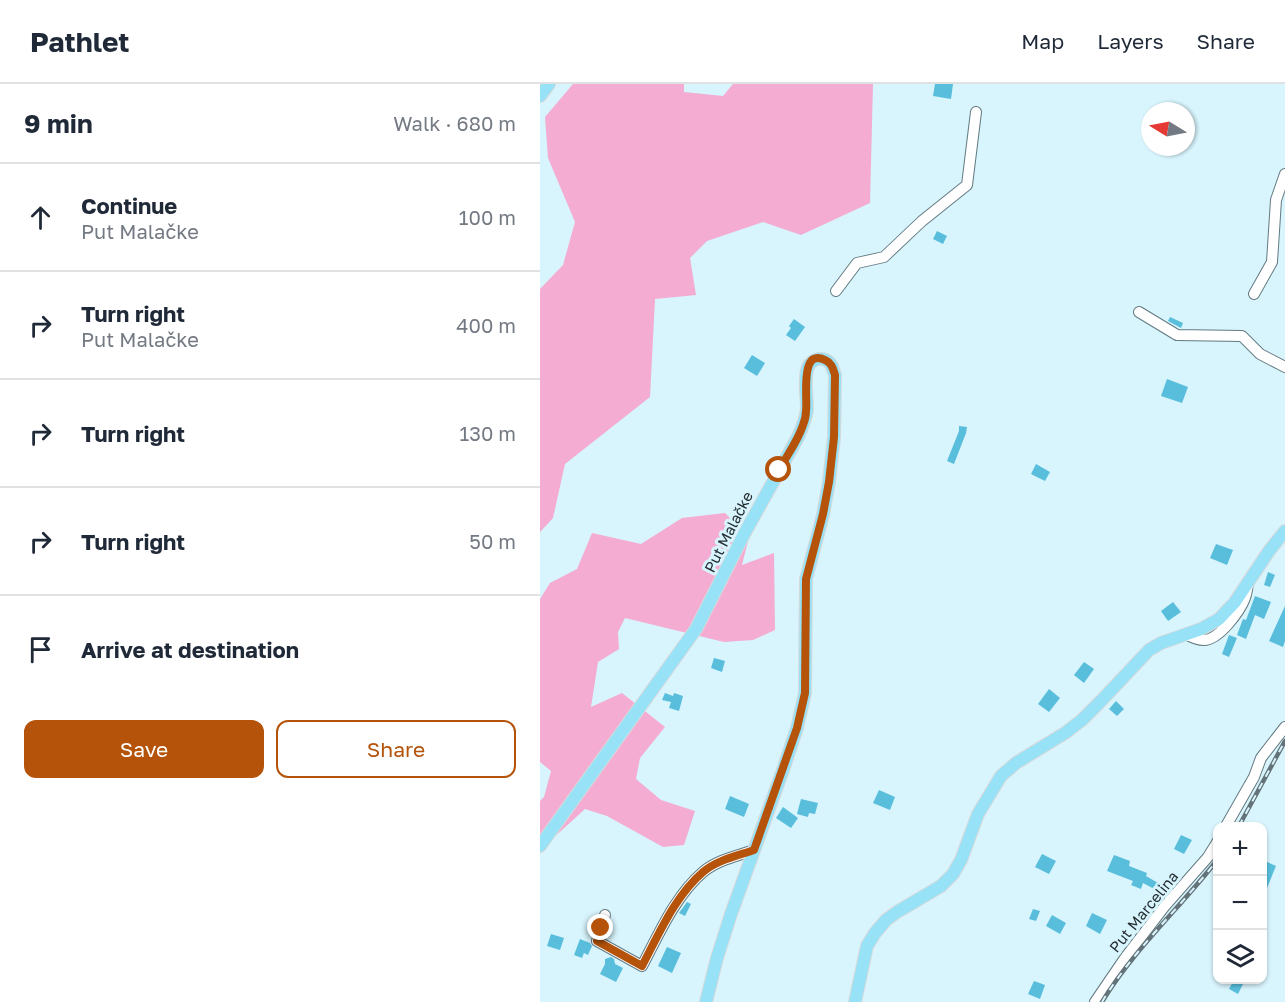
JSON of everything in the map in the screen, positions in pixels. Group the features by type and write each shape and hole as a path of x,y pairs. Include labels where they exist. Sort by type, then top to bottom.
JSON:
{"main road":[{"path":"540,96 549,84"},
{"name":"Put Malačke","path":"540,846 696,629 743,536 798,436 807,411 806,373 809,366 817,359 828,361 835,375 834,437 823,514 806,579 805,693 797,728 730,914 706,1002"},
{"path":"855,1002 867,946 875,933 886,920 941,886 953,874 962,860 978,814 1001,776 1082,720 1149,650 1161,643 1201,629 1219,619 1235,602 1285,531"}],"street":[{"path":"836,291 857,263 884,257 922,221 967,185 976,112"},
{"path":"1254,294 1272,262 1276,200 1285,174"},
{"path":"1139,312 1177,335 1242,336 1260,354 1285,367"},
{"path":"1228,822 1254,777 1261,758 1285,727"},
{"path":"604,915 597,941 642,966 684,892 703,872 717,863 754,850"},
{"name":"Put Marcelina","path":"1095,1002 1157,915 1213,850"}],"shaded area":[{"path":"573,84 684,84 684,92 723,96 733,84 873,84 870,203 801,235 763,222 707,241 690,258 696,295 655,299 650,397 565,464 553,518 540,532 540,289 563,265 575,222 548,158 545,117"},
{"path":"725,513 749,537 742,565 774,553 775,630 753,640 724,642 625,618 618,632 619,649 598,662 591,707 622,693 665,727 640,758 636,779 661,800 695,811 684,845 663,847 607,816 585,809 540,850 540,801 544,797 551,771 540,762 540,599 550,583 577,569 592,533 641,544 682,518"}],"building":[{"path":"935,84 953,84 951,99 933,96"},
{"path":"937,231 947,236 943,244 933,239"},
{"path":"1170,317 1183,323 1181,328 1168,321"},
{"path":"794,319 805,327 795,341 786,335"},
{"path":"752,355 765,363 757,376 744,368"},
{"path":"1167,379 1188,387 1182,403 1161,396"},
{"path":"959,426 967,427 954,464 947,461"},
{"path":"1036,464 1050,472 1045,481 1031,474"},
{"path":"1216,544 1233,550 1227,565 1210,558"},
{"path":"1268,572 1275,575 1270,587 1264,585"},
{"path":"1255,596 1271,602 1264,619 1255,615 1246,639 1237,635 1243,619 1246,620"},
{"path":"1173,602 1181,612 1168,621 1161,611"},
{"path":"1285,606 1285,641 1283,647 1269,641"},
{"path":"1229,635 1237,638 1229,657 1222,654"},
{"path":"714,658 725,661 722,672 711,668"},
{"path":"1084,662 1094,669 1084,683 1074,675"},
{"path":"1049,689 1060,698 1049,712 1038,704"},
{"path":"665,693 683,696 679,711 669,708 671,702 662,700"},
{"path":"1116,701 1124,709 1117,716 1109,709"},
{"path":"879,790 895,797 890,810 873,803"},
{"path":"730,796 749,804 744,817 725,809"},
{"path":"801,799 818,803 815,814 809,813 808,817 797,814"},
{"path":"783,807 798,818 791,828 776,818"},
{"path":"1181,835 1192,840 1184,854 1174,849"},
{"path":"1042,854 1056,861 1049,874 1035,867"},
{"path":"1114,855 1130,861 1129,866 1147,873 1146,876 1165,887 1162,893 1143,883 1141,889 1131,885 1133,881 1107,871"},
{"path":"1267,862 1276,866 1267,888"},
{"path":"687,902 691,904 685,916 679,913"},
{"path":"1033,909 1040,911 1036,921 1029,919"},
{"path":"1092,913 1107,920 1100,934 1086,926"},
{"path":"1052,915 1066,923 1060,934 1046,926"},
{"path":"551,934 564,938 560,950 547,946"},
{"path":"580,939 592,946 588,955 584,953 582,958 574,955"},
{"path":"667,947 681,953 672,973 658,966"},
{"path":"611,957 615,964 623,968 616,982 600,974 605,959"},
{"path":"1034,981 1045,985 1040,999 1028,994"},
{"path":"1232,984 1243,984 1238,994 1229,989"}],"railway":[{"path":"1241,822 1285,741"},
{"path":"1102,1002 1128,964 1213,865"}],"route":[{"path":"601,928 597,941 642,966 684,892 703,872 717,863 754,850 797,728 805,693 806,579 823,514 834,437 835,375 828,361 817,359 809,366 806,373 807,411 798,436 779,470"}]}
